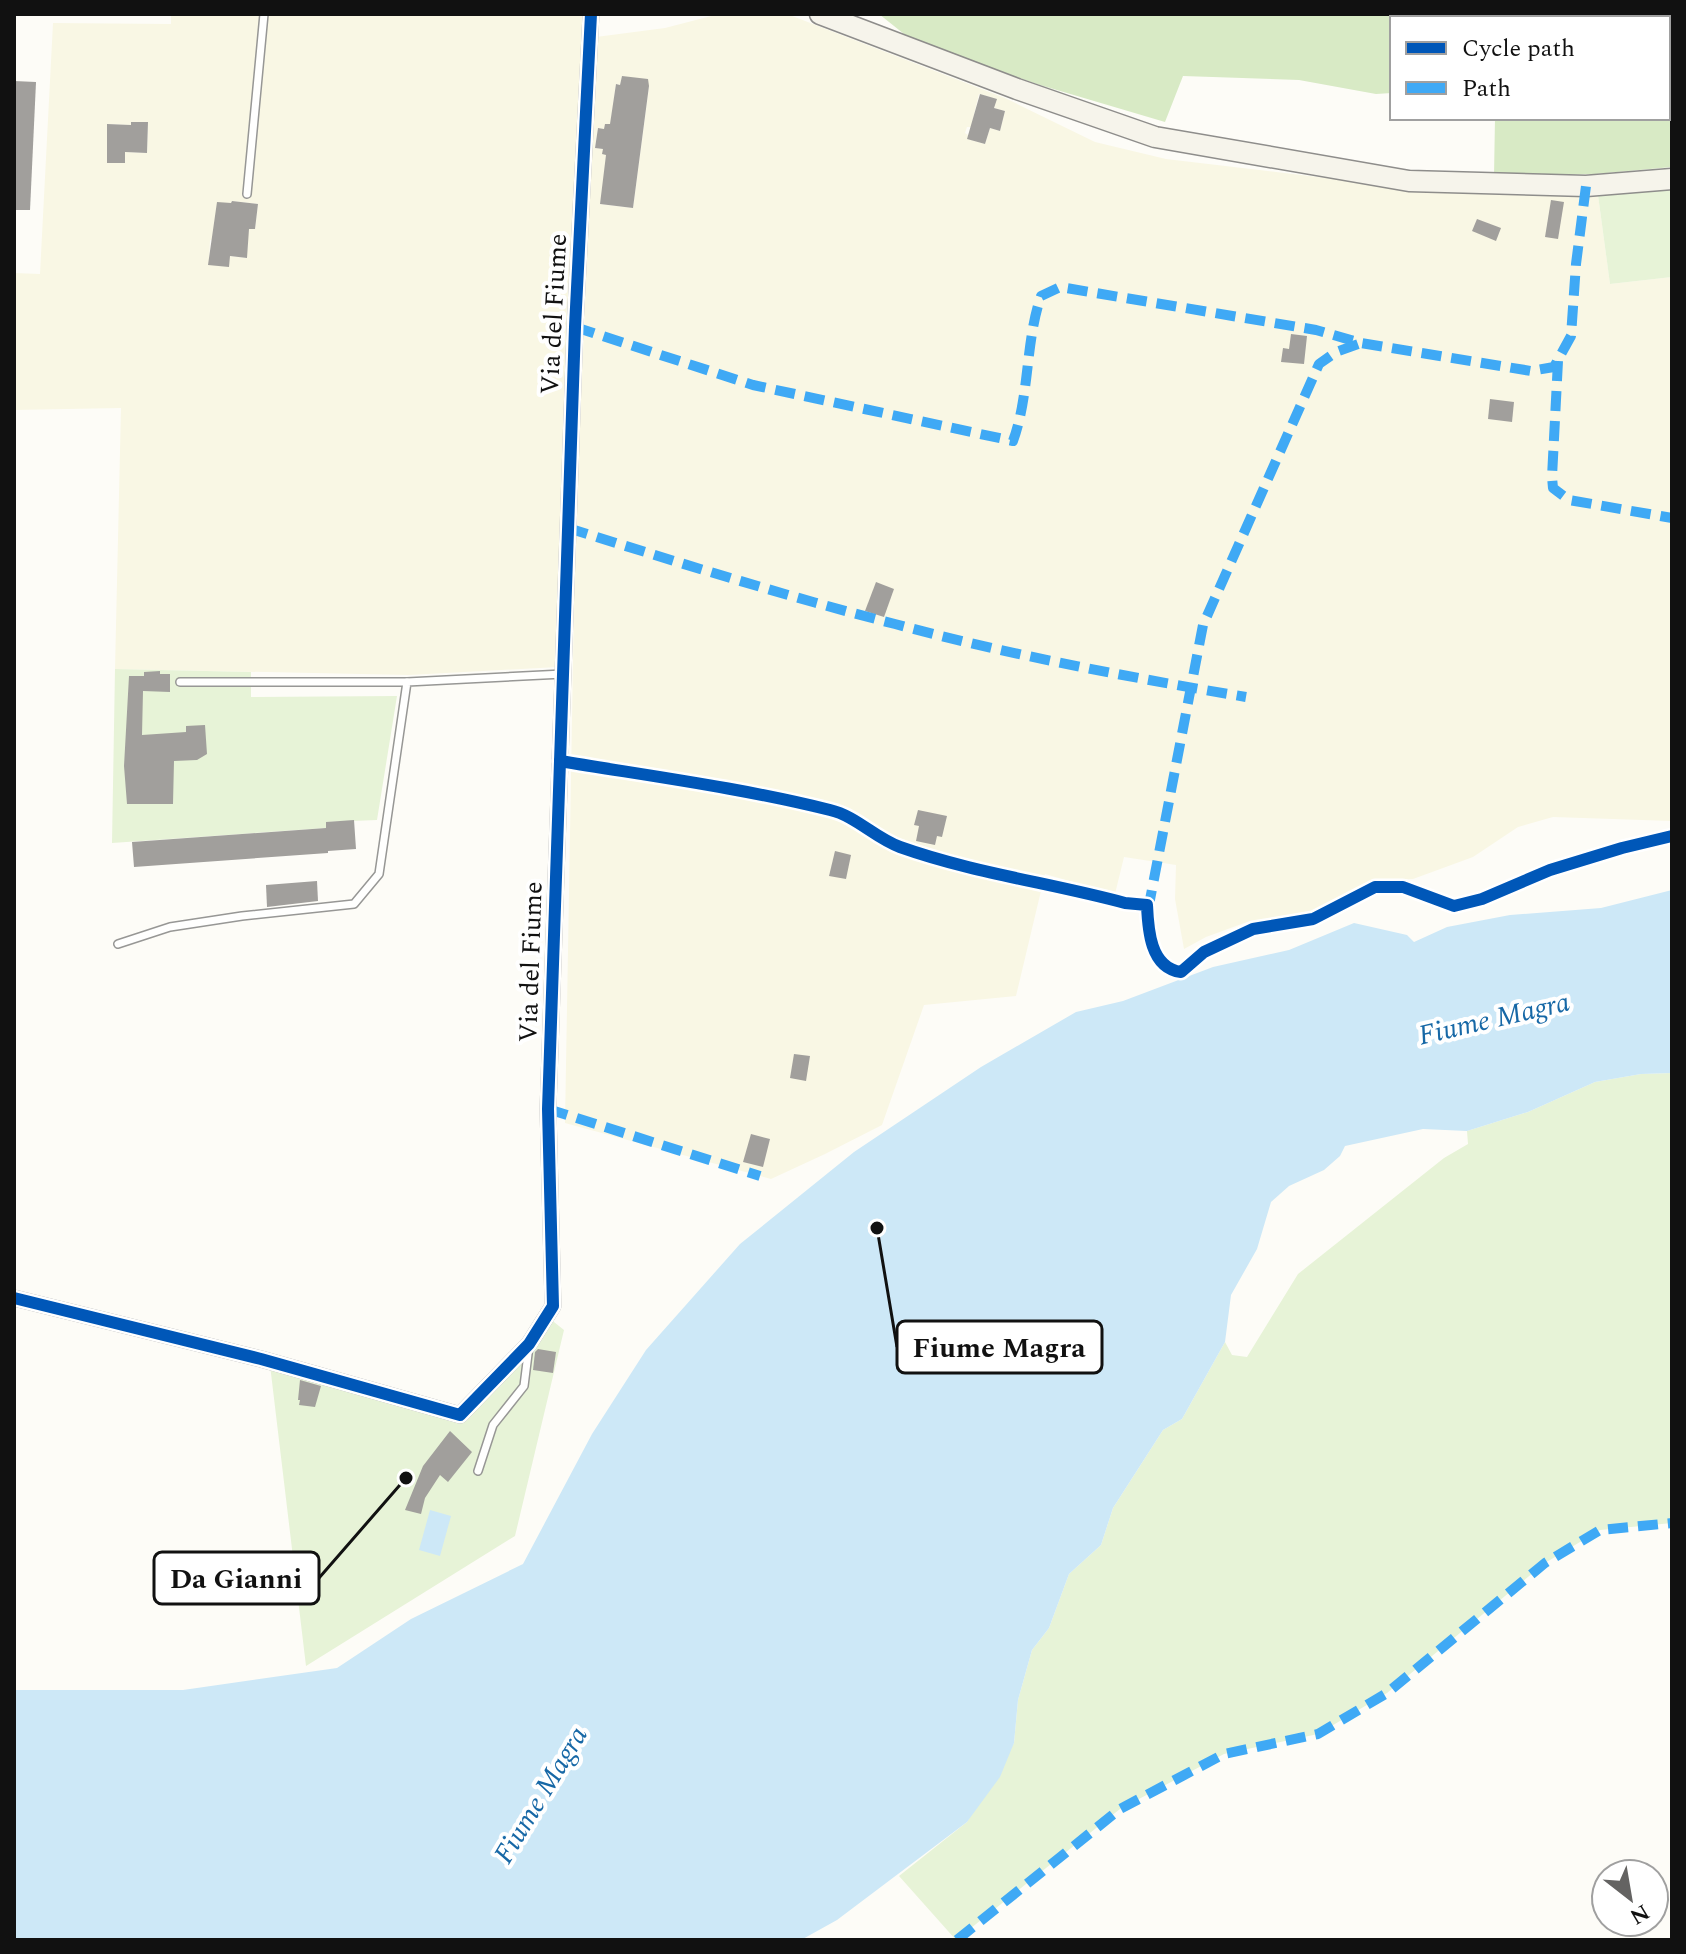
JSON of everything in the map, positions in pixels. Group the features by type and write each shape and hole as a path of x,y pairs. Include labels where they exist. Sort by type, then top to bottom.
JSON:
{"main road":[{"path":"820,14 1017,89 1155,137 1409,181 1586,186 1672,179"}],"street":[{"name":"Via del Fiume","path":"14,1298 261,1359 460,1415 529,1344 553,1306 548,1109 575,327 591,14"}],"lane":[{"path":"247,194 264,14"},
{"path":"180,682 407,682 563,674"},
{"path":"118,944 170,927 354,904 379,874 407,682"},
{"path":"478,1471 493,1425 524,1386 529,1344"}],"shaded area":[{"path":"171,14 583,14 558,667 409,675 115,669 121,408 14,410 14,273 40,274 53,23 171,24","holes":["132,122 148,123 147,153 125,152 125,163 107,163 107,124 131,125","232,201 258,204 255,229 215,227","210,240 248,243 246,258 230,256 209,265"]},
{"path":"719,14 787,14 1005,98 1095,142 1166,159 1326,178 1482,191 1598,195 1610,284 1672,277 1672,821 1553,817 1518,827 1473,857 1413,879 1373,880 1342,899 1309,912 1247,922 1184,949 1175,899 1176,865 1124,857 1115,894 1045,874 1016,996 924,1005 882,1125 771,1179 565,1123 575,546 596,37 665,28","holes":["622,76 649,87 633,208 600,204 615,156 603,154 603,149 595,148 598,128 604,129 606,124 618,125 611,120 616,84 620,85","979,94 996,99 994,108 1005,111 1000,131 990,128 985,144 968,139 965,133 967,127 971,127"]}],"green space":[{"path":"879,14 1610,16 1390,16 1390,93 1376,94 1299,80 1183,76 1165,122 1040,85 914,42"},
{"path":"1672,48 1672,167 1595,174 1494,176 1495,120 1670,120"},
{"path":"1672,187 1672,277 1610,284 1598,195"},
{"path":"115,669 251,672 251,697 397,696 377,820 327,822 326,828 112,843"},
{"path":"1672,1073 1672,1523 1600,1530 1545,1563 1387,1693 1318,1734 1224,1754 1120,1809 956,1940 899,1876 967,1822 1014,1743 1018,1700 1032,1650 1049,1628 1069,1574 1101,1545 1113,1508 1163,1430 1182,1419 1225,1342 1232,1355 1247,1357 1298,1274 1444,1158 1468,1144 1467,1131 1528,1112 1595,1082 1641,1074"},
{"path":"549,1318 564,1330 515,1536 306,1666 270,1365 460,1420"}],"water":[{"path":"1672,890 1672,1073 1641,1074 1595,1082 1528,1112 1467,1131 1423,1129 1345,1146 1340,1156 1324,1170 1289,1186 1271,1202 1257,1249 1231,1295 1225,1342 1182,1419 1163,1430 1113,1508 1101,1545 1069,1574 1049,1628 1032,1650 1018,1700 1014,1743 1000,1777 967,1822 837,1920 801,1940 14,1940 14,1690 183,1690 337,1668 411,1619 523,1564 592,1434 646,1350 740,1244 854,1152 981,1067 1076,1012 1123,1001 1213,967 1289,950 1354,923 1407,935 1414,942 1447,927 1510,915 1601,908"},
{"path":"430,1510 451,1516 440,1556 419,1550"}],"building":[{"path":"622,76 648,79 649,86 633,208 600,204 606,155 602,154 603,149 595,148 598,128 604,129 605,124 610,124 616,84 620,85"},
{"path":"14,81 36,82 30,210 14,210"},
{"path":"980,94 997,99 994,108 1005,111 1000,131 990,128 985,144 967,139"},
{"path":"131,122 148,122 147,153 125,152 125,163 107,163 107,124 131,125"},
{"path":"1551,200 1564,202 1558,239 1545,237"},
{"path":"217,202 258,204 255,229 249,229 247,258 230,256 229,267 208,265"},
{"path":"1477,219 1501,228 1496,241 1472,231"},
{"path":"1291,334 1307,336 1304,364 1281,362 1283,348 1289,349"},
{"path":"1490,399 1514,402 1512,422 1488,419"},
{"path":"876,582 894,589 884,617 865,611"},
{"path":"160,671 160,674 170,674 170,692 143,691 142,735 186,732 186,726 205,725 207,754 197,760 174,761 173,804 127,804 124,766 129,676"},
{"path":"918,810 947,816 942,837 937,836 935,845 916,841 919,826 914,825"},
{"path":"354,820 356,849 134,867 132,842 326,828 326,822"},
{"path":"835,851 851,855 846,879 829,876"},
{"path":"317,881 318,901 267,907 266,885"},
{"path":"794,1054 810,1056 806,1081 790,1078"},
{"path":"751,1134 770,1139 763,1167 743,1162"},
{"path":"538,1349 556,1352 553,1373 533,1370"},
{"path":"300,1380 321,1386 315,1407 299,1405"},
{"path":"450,1431 472,1452 448,1482 440,1475 425,1498 421,1514 405,1510 423,1466"}],"marked path":[{"path":"575,327 753,385 1013,441 1041,296 1060,287 1316,330 1361,343 1531,371 1554,367 1571,336 1586,186"},
{"path":"1148,910 1203,625 1319,364 1336,352 1361,343"},
{"path":"1558,361 1553,488 1569,500 1672,518"},
{"path":"568,528 772,590 982,646 1246,697"},
{"path":"548,1109 760,1176"},
{"path":"957,1940 1120,1809 1224,1754 1318,1734 1387,1693 1545,1563 1600,1530 1672,1523"}],"cycle path":[{"path":"14,1298 261,1359 460,1415 529,1344 553,1306 548,1109 575,327 591,14"},
{"path":"560,761 730,789 830,810 848,817 891,843 928,856 1125,903 1147,905 1150,936 1157,955 1171,969 1181,972 1204,952 1253,929 1313,919 1375,887 1403,887 1454,906 1482,899 1550,870 1672,836"}],"place":[{"name":"Fiume Magra","path":"877,1228"},
{"name":"Da Gianni","path":"406,1478"}]}
